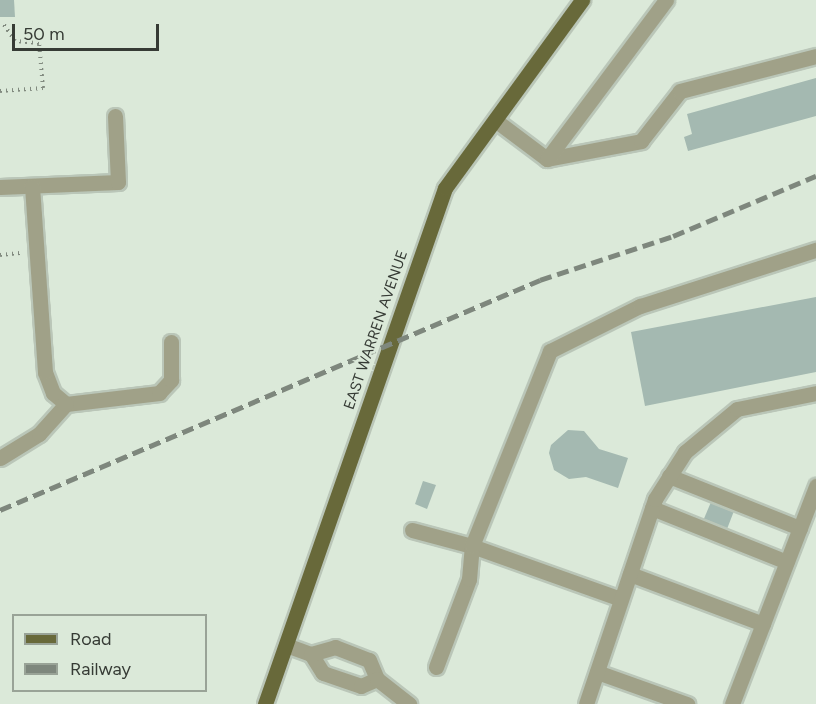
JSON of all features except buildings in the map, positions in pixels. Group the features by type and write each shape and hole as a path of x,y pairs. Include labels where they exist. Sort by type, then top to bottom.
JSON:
{"main road":[{"name":"EAST WARREN AVENUE","path":"265,704 445,188 582,0"}],"lane":[{"path":"547,159 666,0"},
{"path":"495,120 547,159 641,141 680,91 816,56"},
{"path":"0,187 118,182 115,116"},
{"path":"32,186 45,372 53,393 66,404"},
{"path":"436,667 469,579 472,546 550,351 640,306 816,250"},
{"path":"0,458 39,434 66,404 159,393 171,380 171,342"},
{"path":"586,704 652,508 685,452 737,409 816,393"},
{"path":"669,476 800,528"},
{"path":"732,704 816,486"},
{"path":"652,508 787,562"},
{"path":"412,530 472,546 621,599"},
{"path":"630,574 763,624"},
{"path":"286,645 311,654 335,647 369,660 377,679 409,704"},
{"path":"311,654 323,673 361,686 377,679"},
{"path":"597,672 687,704"}],"path":[{"path":"0,91 43,88 39,43 15,41 3,23"},
{"path":"0,255 23,253"}],"railway":[{"path":"0,510 540,280 673,236 816,176"}]}
